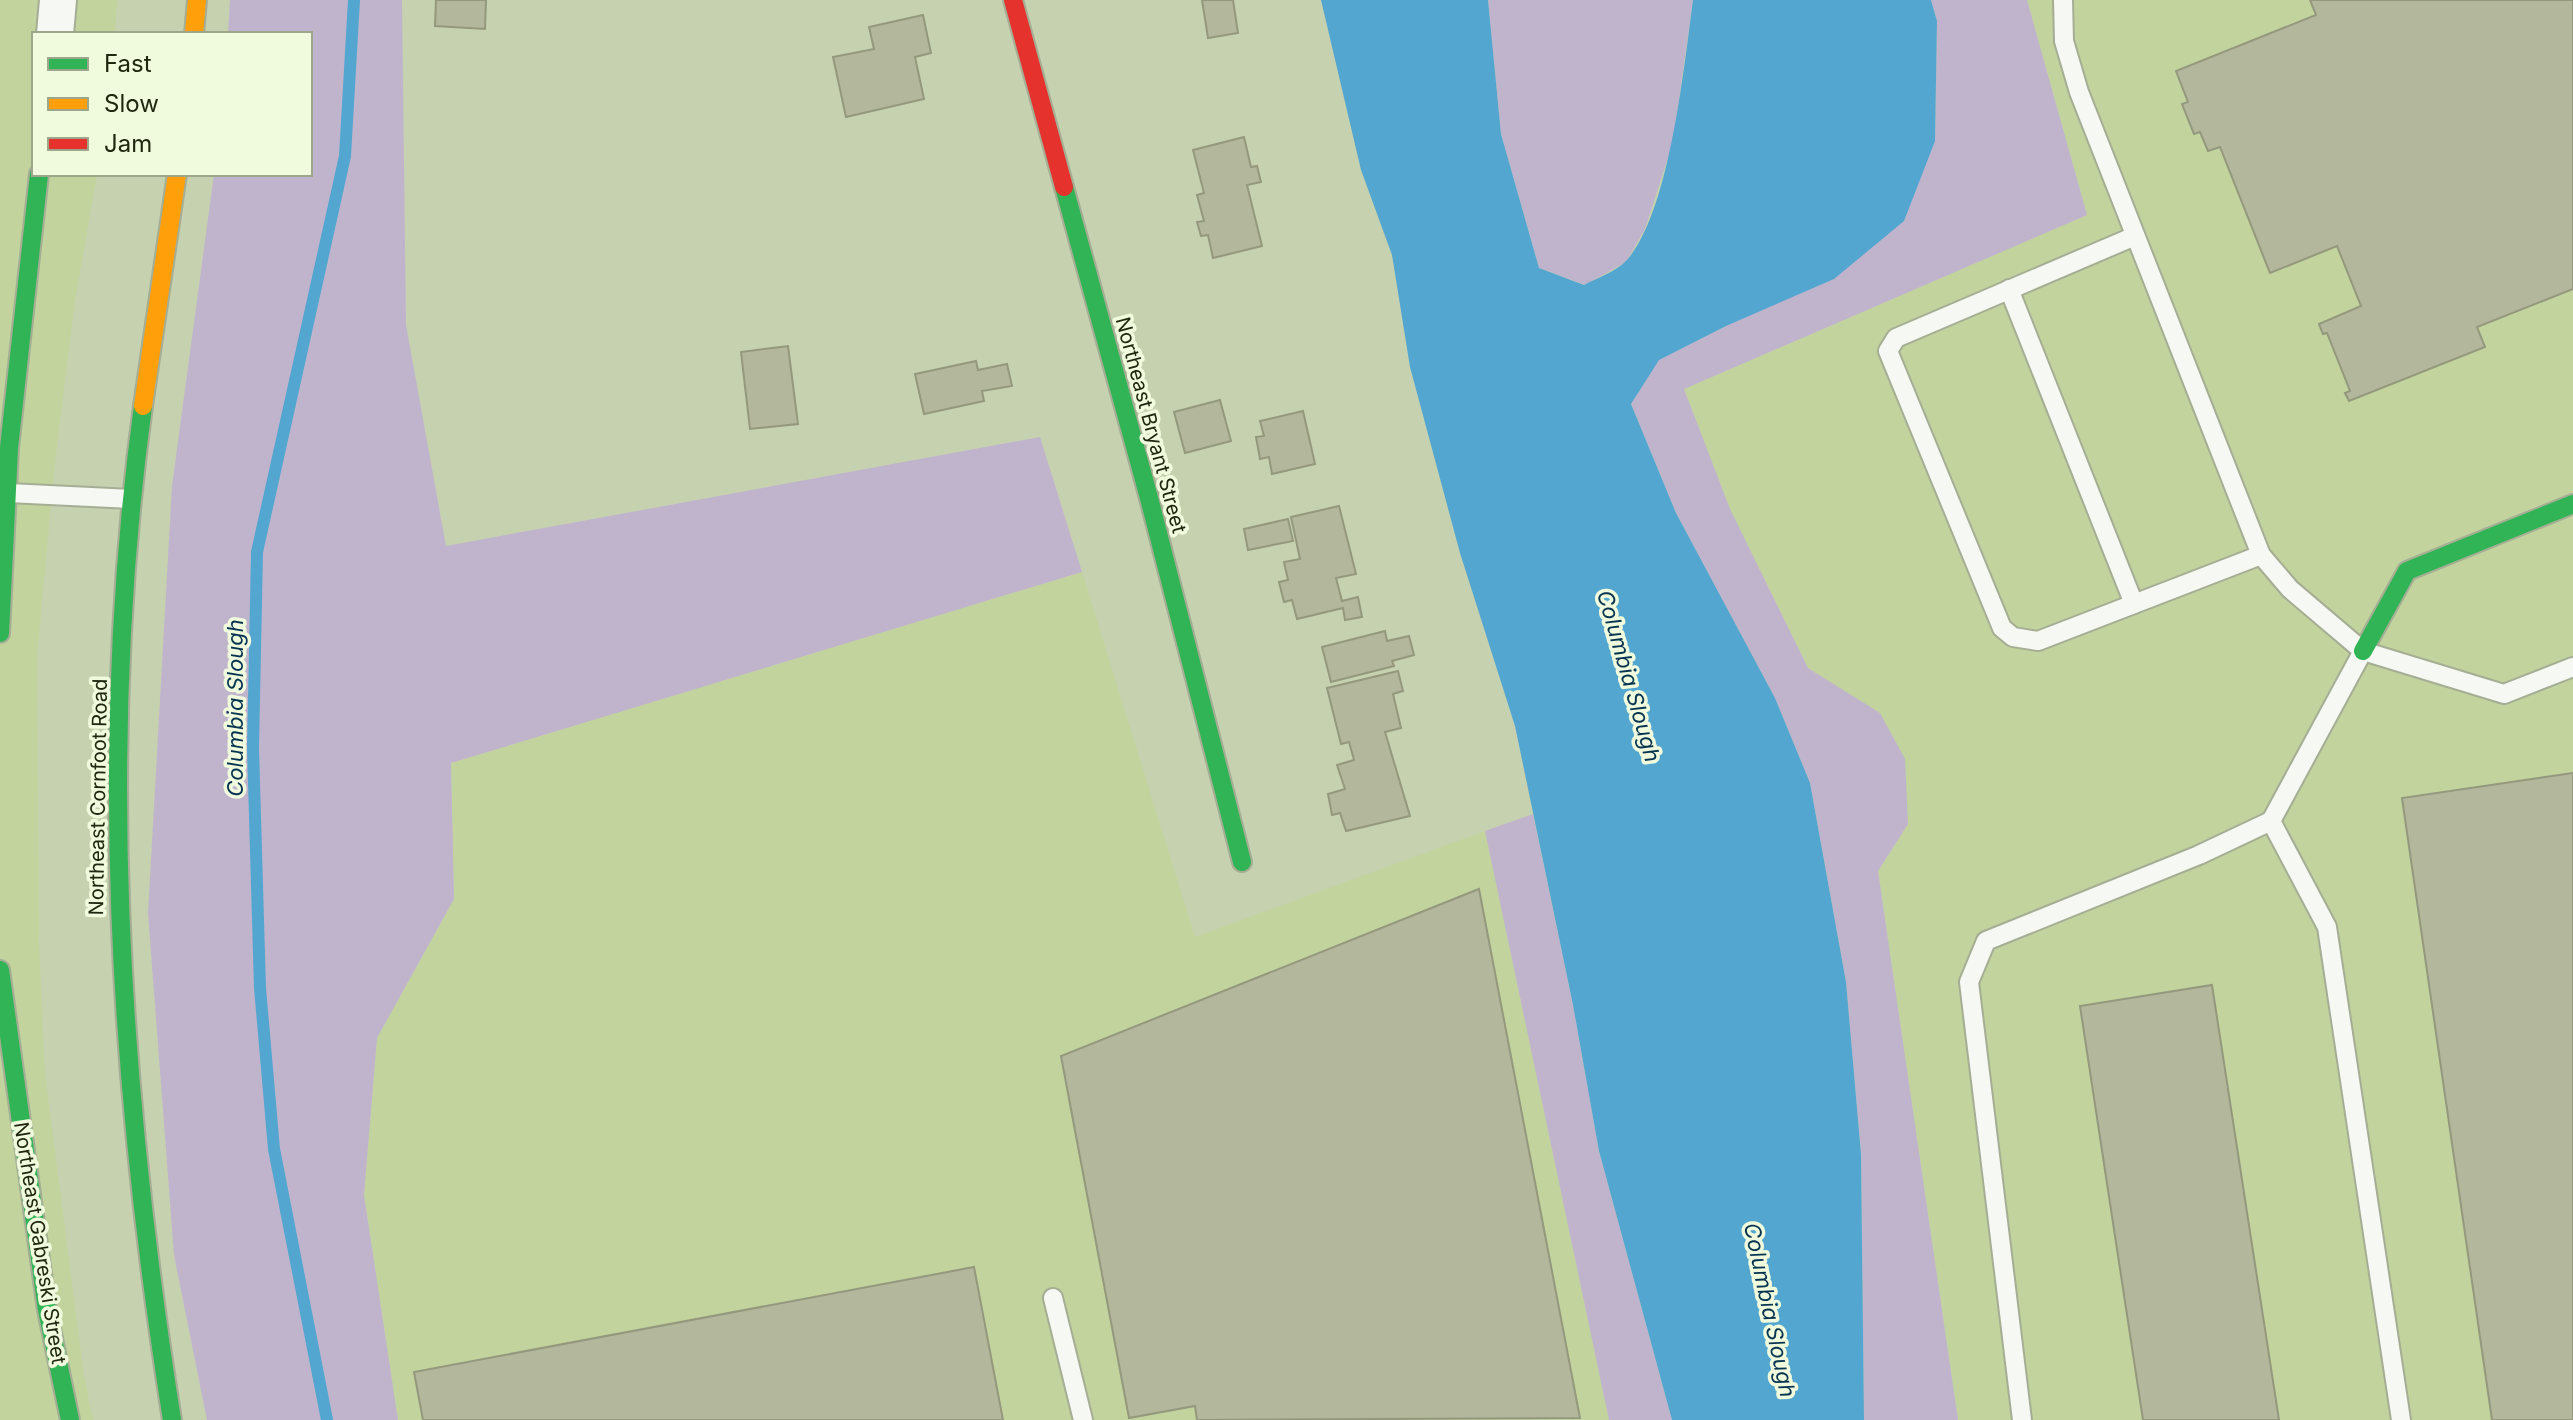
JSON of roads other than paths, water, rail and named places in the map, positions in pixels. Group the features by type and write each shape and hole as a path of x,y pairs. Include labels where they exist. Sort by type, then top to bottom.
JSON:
{"street":[{"path":"55,32 58,0"},
{"path":"194,32 197,0"},
{"name":"Northeast Bryant Street","path":"1013,0 1153,513 1242,862"},
{"path":"0,633 4,492 39,176"},
{"name":"Northeast Cornfoot Road","path":"172,1420 137,1174 118,911 120,703 132,499 177,176"},
{"path":"2363,651 2407,571 2573,504"},
{"name":"Northeast Gabreski Street","path":"0,970 47,1310 70,1420"}],"lane":[{"path":"2063,0 2064,41 2079,92 2261,555 2290,589 2363,651 2504,694 2573,667"},
{"path":"2135,236 1896,338 1888,351 2002,628 2013,637 2038,641 2261,555"},
{"path":"2009,289 2134,604"},
{"path":"4,492 132,499"},
{"path":"2022,1420 1969,982 1986,941 2199,855 2271,821 2363,651"},
{"path":"2271,821 2327,927 2401,1420"},
{"path":"1053,1298 1083,1420"}],"water":[{"path":"1321,0 1488,0 1501,134 1539,268 1584,285 1627,260 1642,237 1654,208 1673,136 1693,0 1931,0 1937,21 1935,141 1904,221 1834,279 1726,326 1659,360 1631,404 1676,513 1775,698 1810,783 1846,982 1861,1154 1864,1420 1672,1420 1599,1151 1573,1005 1515,726 1460,553 1410,367 1392,255 1361,170"}],"waterway":[{"name":"Columbia Slough","path":"327,1420 274,1149 260,988 253,748 257,552 345,156 354,0"}]}
